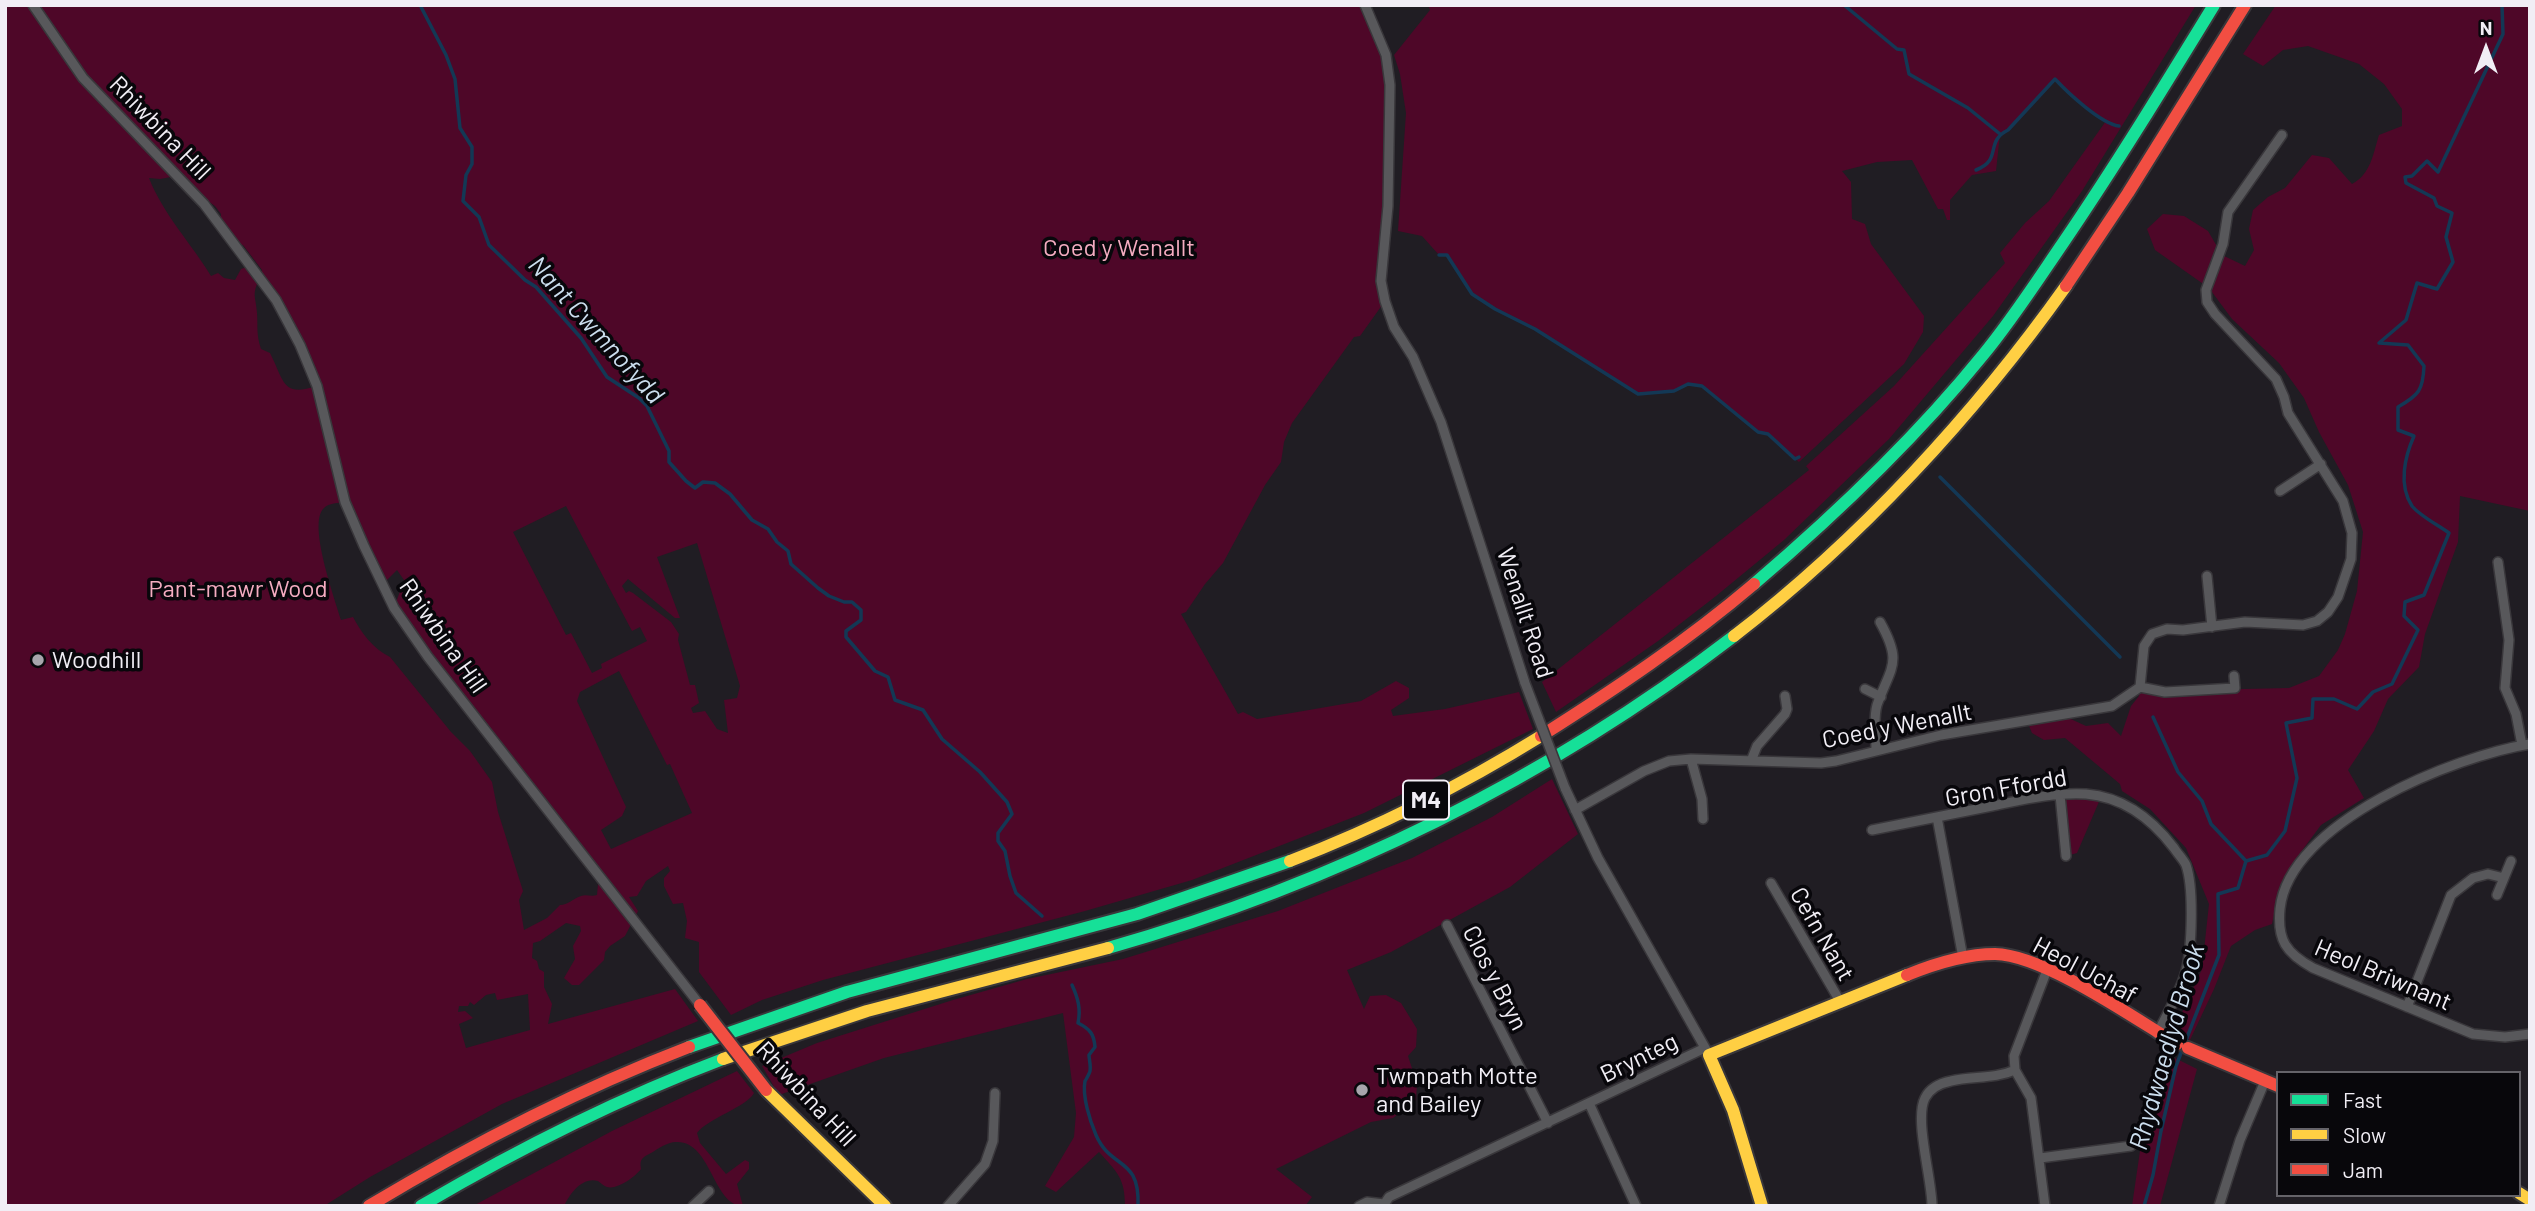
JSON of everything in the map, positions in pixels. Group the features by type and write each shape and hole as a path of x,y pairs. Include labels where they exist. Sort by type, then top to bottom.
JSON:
{"main road":[{"name":"M4","path":"369,1206 549,1105 712,1036 850,991 1173,903 1300,857 1456,786 1587,708 1723,611 1750,588 1817,530 1935,410 1983,355 2054,256 2140,126 2214,5"},
{"name":"M4","path":"421,1206 504,1159 576,1123 727,1057 867,1011 1182,926 1343,867 1496,791 1625,715 1743,629 1839,545 1959,421 1999,375 2072,277 2245,5"},
{"name":"Heol Uchaf","path":"1707,1051 1841,1003 1920,970 1963,958 1994,954 2014,956 2074,982 2157,1034 2271,1083"},
{"name":"Rhiwbina Hill","path":"700,1005 766,1090 885,1206"},
{"name":"Wenallt Road","path":"1707,1051 1733,1110 1762,1206"}],"street":[{"name":"Rhiwbina Hill","path":"33,5 83,78 204,204 276,300 300,345 317,386 345,502 394,608 428,657 700,1005"},
{"name":"Wenallt Road","path":"1365,5 1386,55 1390,85 1388,206 1381,281 1385,301 1394,327 1413,357 1441,422 1525,684 1574,810 1598,858 1707,1051"},
{"path":"2234,676 2235,688 2165,692 2140,687 2144,646 2152,634 2167,629 2183,630 2245,622 2303,625 2323,617 2333,606 2351,559 2352,533 2343,501 2288,413 2276,379 2207,302 2206,290 2223,244 2228,212 2282,135"},
{"path":"2280,491 2321,464"},
{"path":"2498,562 2509,640 2505,688 2526,744"},
{"path":"2207,576 2212,627"},
{"path":"1876,750 1877,707 1894,665 1891,640 1881,622"},
{"name":"Coed y Wenallt","path":"1574,810 1658,764 1669,761 1691,759 1821,763 1941,735 2112,706 2140,687"},
{"path":"1865,690 1881,697"},
{"path":"1751,761 1757,746 1785,714 1785,696"},
{"name":"Heol Briwnant","path":"2526,744 2474,756 2439,769 2366,808 2329,832 2308,852 2281,898 2279,934 2295,958 2313,968 2473,1034 2505,1038 2530,1034"},
{"path":"1691,759 1702,799 1703,819"},
{"name":"Gron Ffordd","path":"1963,958 1937,817 2060,795 2078,794 2120,802 2138,812 2166,837 2185,864 2190,897 2190,947 2186,972 2157,1034"},
{"path":"2060,795 2066,856"},
{"path":"1872,830 1937,817"},
{"path":"2497,895 2511,861"},
{"path":"2407,1007 2451,895 2473,878 2488,874 2504,878"},
{"name":"Cefn Nant","path":"1771,883 1841,1003"},
{"name":"Clos y Bryn","path":"1447,925 1548,1123"},
{"path":"2045,1206 2031,1098 2015,1070 2014,1056 2047,970"},
{"name":"Brynteg","path":"1359,1206 1367,1202 1383,1205 1389,1197 1707,1051"},
{"path":"1932,1206 1922,1108 1925,1097 1934,1087 1952,1081 2006,1074 2015,1070"},
{"path":"2219,1206 2240,1140 2271,1083"},
{"path":"948,1206 985,1164 993,1141 995,1093"},
{"name":"Brynteg","path":"1589,1103 1636,1206"},
{"path":"2040,1158 2131,1146"},
{"path":"693,1206 709,1191"}],"green space":[{"name":"Pant-mawr Wood","path":"5,5 1365,5 1374,25 1390,85 1383,249 1385,301 1360,336 1354,337 1292,423 1284,442 1281,462 1265,485 1223,563 1186,612 1181,614 1238,714 1243,712 1257,719 1361,701 1396,681 1409,688 1409,698 1391,710 1393,716 1445,709 1519,692 1533,729 1364,813 1192,880 823,980 762,1000 731,1015 699,972 699,942 685,938 687,921 683,903 673,904 664,886 664,878 670,871 668,866 646,881 637,896 629,897 638,911 625,936 610,946 605,952 604,960 579,985 572,985 564,978 575,959 573,946 581,931 580,926 566,923 533,943 532,958 544,972 544,987 552,1004 548,1024 675,989 698,1021 502,1104 370,1177 324,1206 5,1206","holes":["149,178 176,178 215,206 221,214 220,224 236,244 243,245 262,270 260,277 252,265 241,269 235,280 224,278 218,273 211,276 169,216","260,278 316,386 296,390 290,388 270,353 261,349 256,288","345,502 382,585 397,570 404,580 394,608 601,878 597,895 583,895 560,905 547,918 524,930 519,900 523,891 498,812 492,782 470,751 451,732 390,657 368,640 353,617 341,620 320,544 320,516 324,508","566,506 632,631 640,627 647,641 601,664 602,668 592,673 571,633 566,635 513,532","697,543 740,686 737,698 724,700 728,733 717,729 705,711 693,713 691,708 699,703 695,685 690,685 678,640 679,634 671,622 633,593 626,593 622,586 628,579 675,618 680,618 657,557","619,671 667,765 670,764 692,813 611,849 601,830 622,816 626,807 577,701 580,692","495,993 497,1000 528,994 530,1030 466,1048 459,1024 473,1018 465,1011 458,1012 459,1006 468,1006 470,1002 474,1005 486,995"]},
{"path":"1428,5 2196,5 2082,191 1993,316 1889,439 1784,540 1716,596 1658,641 1556,712 1542,682 1809,470 1806,466 1894,386 2005,263 2000,253 2025,223 2049,201 2106,121 2065,90 2055,79 2008,130 2000,134 1996,171 1972,175 1950,200 1950,220 1947,220 1943,209 1938,209 1912,160 1877,162 1842,171 1851,182 1852,219 1865,224 1871,244 1924,316 1923,332 1904,364 1799,462 1768,434 1758,432 1702,386 1689,384 1674,391 1638,394 1535,329 1472,294 1447,255 1439,255 1422,236 1398,231 1406,113 1394,55 1430,10"},
{"path":"2276,5 2530,5 2530,511 2460,496 2458,542 2425,634 2419,667 2388,699 2374,731 2348,770 2364,798 2321,825 2295,860 2280,885 2272,924 2255,930 2231,946 2190,1040 2173,1032 2202,969 2209,904 2186,848 2150,809 2122,791 2120,784 2065,738 2044,740 2032,733 2027,721 2062,715 2086,726 2108,723 2121,736 2131,706 2139,696 2140,687 2154,691 2289,688 2319,676 2338,650 2345,634 2357,591 2363,532 2348,485 2304,398 2279,363 2232,319 2209,288 2155,250 2147,229 2163,214 2184,216 2208,231 2222,255 2245,266 2254,250 2249,229 2253,210 2268,197 2285,188 2312,155 2329,158 2352,184 2367,169 2379,135 2402,126 2402,109 2384,84 2359,64 2308,46 2283,50 2263,66 2243,54"},
{"path":"1552,779 1578,834 1510,887 1391,952 1347,970 1364,1009 1370,996 1386,995 1401,1003 1417,1029 1416,1047 1408,1056 1417,1084 1416,1100 1393,1118 1371,1122 1276,1169 1312,1197 1305,1206 1125,1206 1119,1176 1099,1152 1056,1192 1045,1186 1074,1137 1076,1113 1063,1013 884,1058 779,1095 762,1066 817,1043 953,1000 1027,979 1123,959 1278,911 1412,858 1492,817"},
{"path":"2060,795 2101,797 2077,853 2066,856"},
{"path":"2175,1058 2197,1069 2160,1206 2132,1206 2142,1137 2156,1095"},
{"path":"737,1071 754,1093 744,1103 710,1122 697,1133 700,1143 726,1174 745,1160 749,1162 749,1169 737,1184 743,1206 733,1203 725,1196 697,1151 688,1144 676,1142 666,1144 644,1157 641,1169 621,1185 607,1187 598,1181 587,1181 573,1192 564,1206 473,1206 612,1131"}],"waterway":[{"name":"Nant Cwmnofydd","path":"420,5 446,55 455,79 460,128 472,147 472,164 466,175 463,201 479,217 489,245 525,280 536,287 581,338 607,377 647,406 669,451 669,462 686,481 695,488 703,482 715,483 730,494 752,520 768,529 788,551 791,564 818,588 829,596 852,602 861,610 861,620 846,631 846,637 875,671 888,677 895,700 923,710 942,739 980,772 1007,802 1012,814 998,833 998,841 1005,851 1016,893 1042,916"},
{"path":"1844,5 1897,49 1904,50 1909,74 1968,108 2000,134"},
{"name":"Rhydwaedlyd Brook","path":"2144,1206 2176,1066 2219,955 2218,894 2238,888 2246,861 2267,855 2285,831 2297,778 2286,723 2312,718 2313,699 2334,699 2357,709 2373,692 2392,684 2418,630 2404,616 2405,602 2424,595 2449,533 2415,510 2405,489 2404,471 2414,436 2398,430 2398,407 2418,391 2424,366 2408,345 2379,343 2406,320 2417,283 2437,289 2453,262 2446,237 2452,213 2437,206 2434,198 2406,183 2405,177 2412,176 2427,161 2438,172 2503,34 2502,5"},
{"path":"1976,170 1989,161 1994,145 2001,135 2055,79 2094,114 2119,126"},
{"path":"1439,255 1447,255 1472,294 1535,329 1638,394 1674,391 1688,384 1702,386 1758,432 1768,434 1795,459 1799,457"},
{"path":"1940,477 2120,657"},
{"path":"2153,717 2178,772 2202,801 2211,824 2246,861"},
{"name":"Nant Cwmnofydd","path":"1072,985 1078,1004 1078,1023 1091,1032 1095,1047 1089,1055 1090,1071 1084,1087 1089,1116 1102,1146 1130,1171 1137,1190 1138,1206"}],"traffic: fast":[{"path":"1754,584 1845,503 1902,446 1994,342 2102,184 2214,5"},
{"path":"1108,948 1275,892 1436,822 1514,781 1589,736 1663,688 1734,636"},
{"path":"689,1047 847,992 1137,914 1290,861"},
{"path":"421,1206 569,1126 723,1059"}],"traffic: slow":[{"path":"1734,636 1826,559 1913,473 1993,381 2066,286"},
{"path":"1290,861 1418,804 1481,772 1541,736"},
{"path":"723,1059 867,1011 1108,948"},
{"path":"1762,1206 1733,1110 1709,1055 1907,975"},
{"path":"766,1090 885,1206"},
{"path":"2521,1194 2530,1200"}],"traffic: jam":[{"path":"2066,286 2128,193 2245,5"},
{"path":"1541,736 1650,664 1754,584"},
{"path":"1907,975 1973,956 1995,954 2015,957 2063,976 2177,1044"},
{"path":"700,1005 766,1090"},
{"path":"369,1206 526,1119 606,1081 689,1047"},
{"path":"2188,1048 2276,1085"}],"place":[{"name":"Woodhill","path":"38,660"},
{"name":"Twmpath Motte and Bailey","path":"1362,1090"}]}
